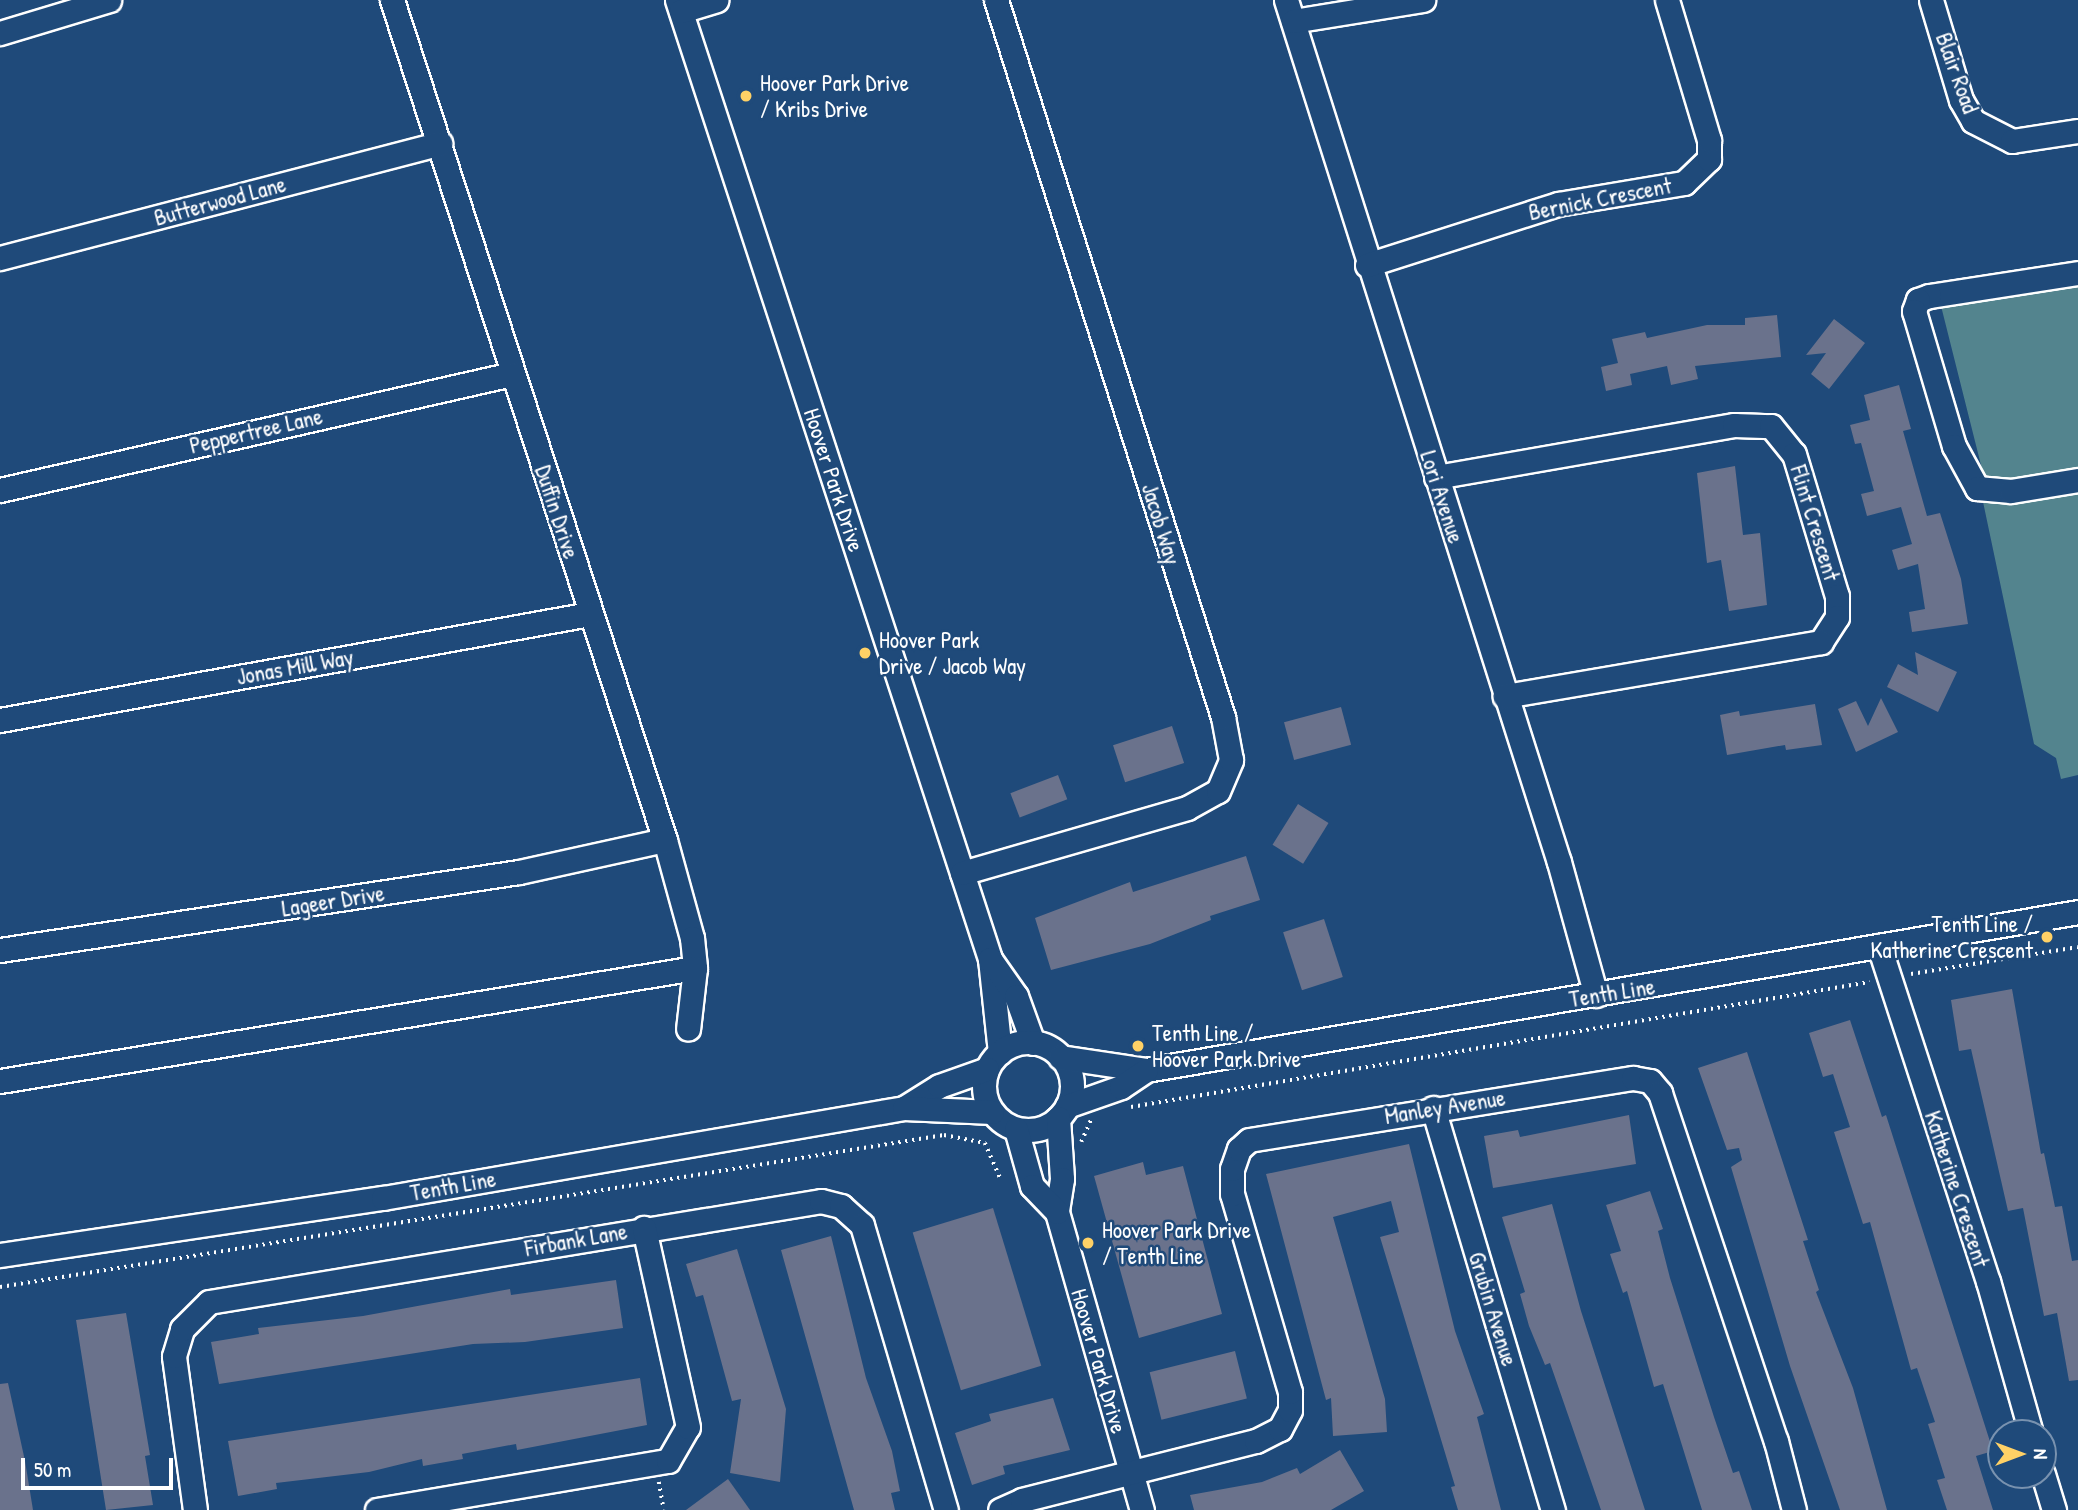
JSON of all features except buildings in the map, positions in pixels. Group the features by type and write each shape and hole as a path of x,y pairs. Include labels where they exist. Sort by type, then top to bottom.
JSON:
{"street":[{"path":"0,33 109,0"},
{"name":"Duffin Drive","path":"392,0 665,840 692,938 695,968 688,1029"},
{"path":"679,6 716,0"},
{"name":"Jacob Way","path":"962,873 1187,808 1218,791 1231,760 1223,717 996,0"},
{"path":"1289,11 1423,0"},
{"name":"Bernick Crescent","path":"1367,265 1558,204 1684,183 1709,159 1709,140 1667,0"},
{"name":"Blair Road","path":"1931,0 1961,100 1973,121 1991,134 2012,141 2078,131"},
{"name":"Hoover Park Drive","path":"679,6 990,959 993,1061"},
{"name":"Lori Avenue","path":"1289,11 1505,696 1596,995"},
{"name":"Butterwood Lane","path":"0,258 440,143"},
{"path":"2078,273 1929,296 1918,300 1914,311 1954,446 1977,488 2011,491 2078,480"},
{"name":"Peppertree Lane","path":"0,490 512,374"},
{"name":"Flint Crescent","path":"1436,477 1734,425 1770,426 1794,454 1837,596 1837,617 1821,642 1505,696"},
{"name":"Jonas Mill Way","path":"0,720 590,614"},
{"name":"Lageer Drive","path":"0,950 519,872 665,840"},
{"name":"Tenth Line","path":"1060,1057 1146,1070 2078,912"},
{"name":"Katherine Crescent","path":"1879,946 1988,1281 2027,1419"},
{"name":"Hoover Park Drive","path":"990,959 1016,996 1033,1043"},
{"path":"0,1081 695,968"},
{"path":"1033,1043 1060,1057 1071,1080 1063,1112 1031,1130 1016,1129 992,1112 985,1099 993,1061 1033,1043"},
{"name":"Tenth Line","path":"904,1108 939,1086 993,1061"},
{"name":"Tenth Line","path":"1063,1112 1121,1087 1146,1070"},
{"name":"Manley Avenue","path":"1000,1510 1021,1500 1256,1441 1280,1429 1290,1409 1276,1341 1232,1194 1232,1169 1239,1149 1249,1140 1433,1108 1633,1078 1650,1081 1660,1093 1776,1441 1794,1510"},
{"name":"Tenth Line","path":"0,1255 383,1198 904,1108 992,1112"},
{"name":"Grubin Avenue","path":"1433,1108 1553,1510"},
{"name":"Hoover Park Drive","path":"1063,1112 1062,1179 1057,1212 1142,1510"},
{"name":"Hoover Park Drive","path":"1016,1129 1032,1186 1057,1212"},
{"name":"Firbank Lane","path":"195,1510 174,1356 182,1329 209,1301 821,1201 841,1206 862,1225 946,1510"},
{"path":"377,1510 668,1461 688,1427 644,1228"},
{"path":"2048,1489 2054,1510"}],"path":[{"path":"1119,1110 2078,947"},
{"path":"1082,1150 1091,1120 1103,1115"},
{"path":"0,1287 944,1135 985,1143 1001,1180"},
{"path":"656,1463 663,1510"}],"green space":[{"path":"2078,277 2078,775 2061,779 2056,758 2034,744 1982,497 1988,493 1939,298"}],"place":[{"name":"Hoover Park Drive / Kribs Drive","path":"746,96"},
{"name":"Hoover Park Drive / Jacob Way","path":"865,653"},
{"name":"Tenth Line / Katherine Crescent","path":"2047,937"},
{"name":"Tenth Line / Hoover Park Drive","path":"1138,1046"},
{"name":"Hoover Park Drive / Tenth Line","path":"1088,1243"}]}
